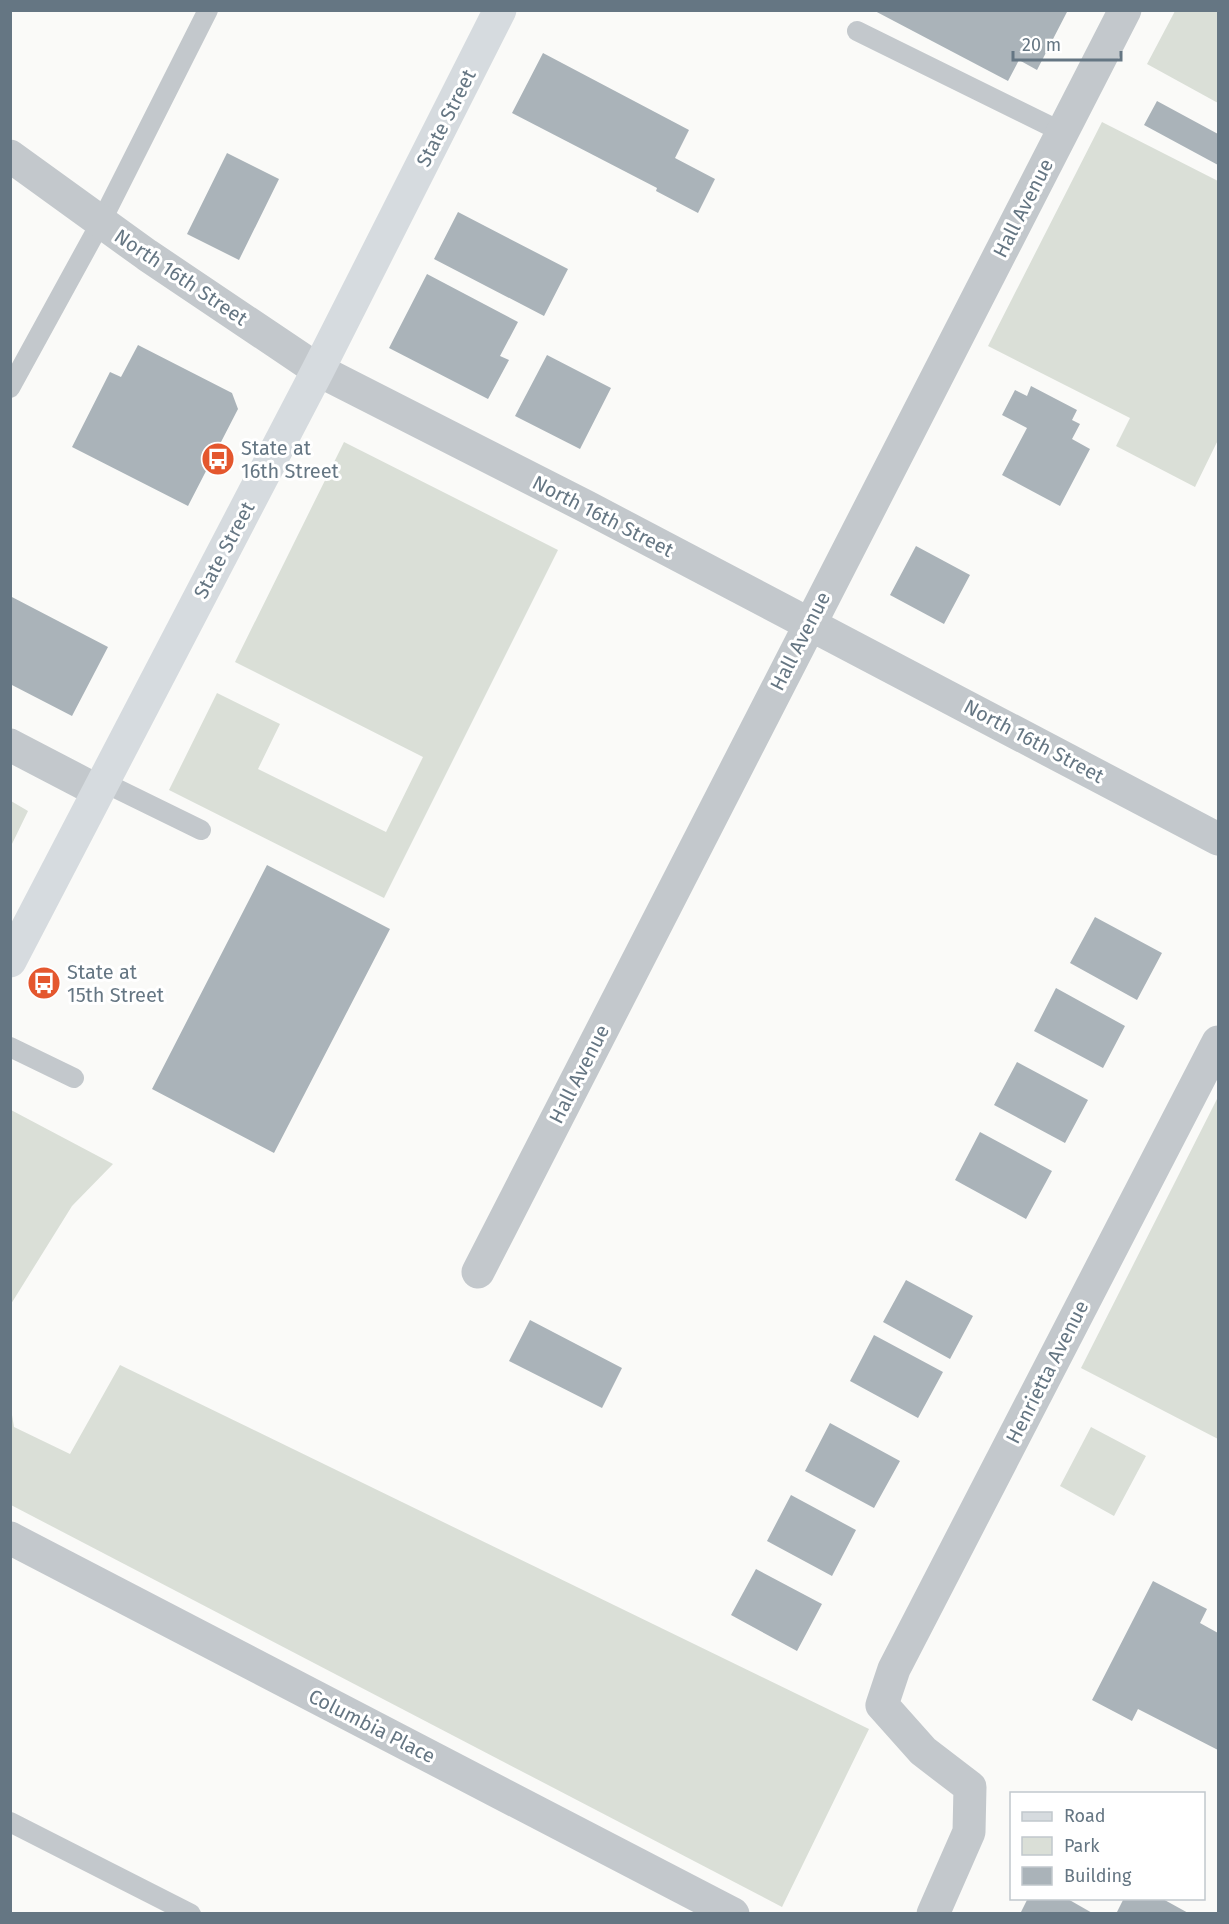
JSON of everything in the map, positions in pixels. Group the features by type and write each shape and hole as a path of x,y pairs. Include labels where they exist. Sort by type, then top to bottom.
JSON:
{"main road":[{"name":"State Street","path":"10,961 318,370 500,10"}],"street":[{"name":"Hall Avenue","path":"478,1272 1125,10"},
{"name":"North 16th Street","path":"10,156 101,222 318,370 809,623 1218,839"},
{"path":"10,745 101,786"},
{"name":"Henrietta Avenue","path":"933,1914 969,1832 970,1787 923,1751 882,1705 894,1669 1218,1042"},
{"name":"Columbia Place","path":"10,1538 733,1914"}],"lane":[{"path":"10,388 101,222 208,10"},
{"path":"857,31 1062,132"},
{"path":"101,786 201,830"},
{"path":"10,1047 74,1078"},
{"path":"10,1822 191,1914"}],"green space":[{"path":"1175,11 1218,11 1218,103 1147,64"},
{"path":"1102,122 1218,181 1218,440 1195,487 1116,446 1130,418 988,346"},
{"path":"344,442 558,550 384,898 169,790 217,693 280,724 258,769 386,832 423,757 235,662"},
{"path":"11,801 28,811 11,846"},
{"path":"1218,1097 1218,1439 1081,1368"},
{"path":"11,1110 113,1164 72,1206 11,1304"},
{"path":"120,1365 869,1729 782,1907 11,1505 11,1409 14,1427 70,1454"},
{"path":"1091,1427 1146,1456 1114,1516 1060,1486"}],"building":[{"path":"873,10 1068,10 1037,70 1019,60 1008,81"},
{"path":"543,53 689,130 675,158 715,179 698,213 656,191 657,188 512,113"},
{"path":"1157,101 1218,134 1218,165 1144,125"},
{"path":"227,153 279,179 239,260 187,234"},
{"path":"458,212 568,269 544,316 434,259"},
{"path":"427,274 518,322 500,356 509,360 488,399 389,348"},
{"path":"138,345 232,393 238,409 188,506 72,447 110,372 121,377"},
{"path":"547,355 611,388 580,449 515,416"},
{"path":"1031,386 1077,410 1072,420 1080,424 1072,439 1090,449 1060,506 1002,475 1027,428 1002,415 1015,390 1027,396"},
{"path":"916,546 970,575 944,624 890,595"},
{"path":"10,596 108,647 72,716 10,684"},
{"path":"267,865 390,929 274,1153 152,1089"},
{"path":"1095,917 1162,953 1137,1000 1070,963"},
{"path":"1056,988 1125,1026 1103,1068 1034,1031"},
{"path":"1017,1062 1088,1100 1065,1143 994,1105"},
{"path":"980,1132 1052,1171 1026,1219 955,1180"},
{"path":"906,1280 973,1316 950,1359 883,1322"},
{"path":"530,1320 622,1368 602,1408 509,1361"},
{"path":"874,1335 943,1372 918,1418 850,1381"},
{"path":"830,1423 900,1461 874,1508 805,1471"},
{"path":"791,1495 856,1530 832,1576 767,1541"},
{"path":"756,1569 822,1604 797,1651 731,1615"},
{"path":"1153,1581 1207,1609 1200,1623 1218,1633 1218,1750 1138,1709 1132,1721 1092,1700"},
{"path":"1027,1900 1070,1900 1094,1914 1020,1914"},
{"path":"1123,1900 1165,1900 1190,1914 1116,1914"}],"place":[{"name":"State at 16th Street","path":"218,459"},
{"name":"State at 15th Street","path":"44,983"}]}
